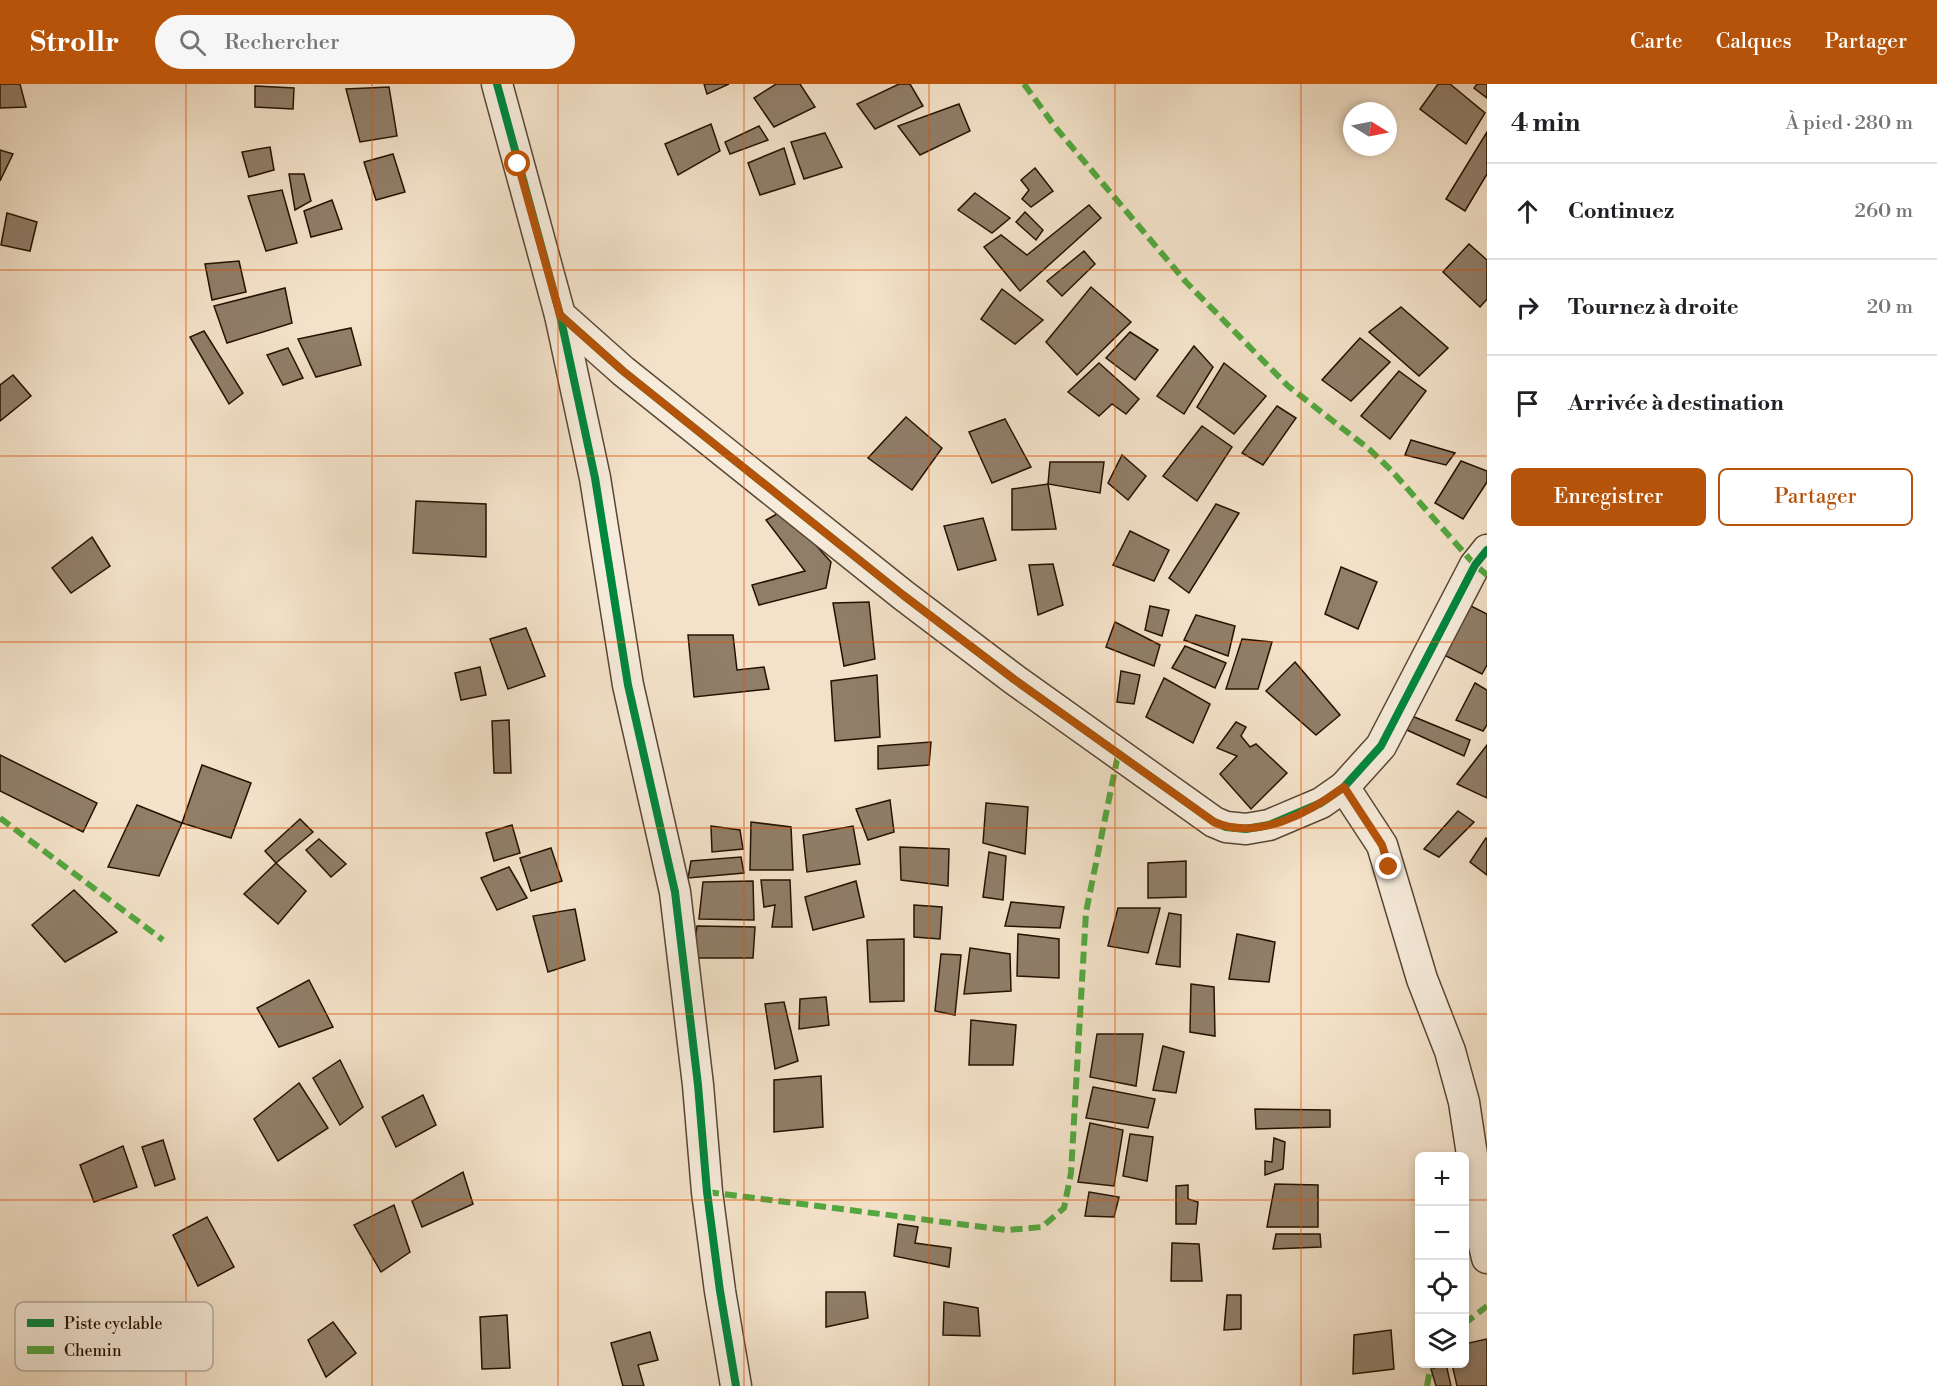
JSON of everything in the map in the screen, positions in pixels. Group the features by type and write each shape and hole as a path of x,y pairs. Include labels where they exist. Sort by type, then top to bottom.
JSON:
{"street":[{"path":"497,84 560,315 595,478 628,685 675,892 698,1085 708,1203 736,1386"},
{"path":"560,315 623,371 903,595 1015,680 1214,822 1226,827 1246,829 1269,825 1321,803 1344,787 1382,746 1475,565 1487,550"},
{"path":"1344,787 1382,845 1422,979 1450,1051 1464,1102 1482,1237 1487,1258"}],"building":[{"path":"0,84 20,84 26,107 0,108"},
{"path":"704,84 729,84 707,94"},
{"path":"776,84 800,84 815,107 774,127 754,98"},
{"path":"899,84 910,84 923,106 875,129 857,104"},
{"path":"1438,84 1450,84 1485,113 1466,144 1420,109"},
{"path":"1477,84 1487,84 1487,98 1474,88"},
{"path":"255,86 294,88 293,109 255,107"},
{"path":"389,87 397,136 360,142 346,89"},
{"path":"959,104 970,131 920,155 898,126"},
{"path":"711,124 720,151 678,175 665,144"},
{"path":"759,126 768,140 730,154 725,142"},
{"path":"1487,132 1487,174 1465,211 1446,199"},
{"path":"825,133 842,167 804,179 791,142"},
{"path":"270,147 274,170 249,177 242,152"},
{"path":"784,148 795,184 760,195 748,163"},
{"path":"0,150 13,154 0,181"},
{"path":"393,154 405,192 376,200 364,162"},
{"path":"1035,168 1053,191 1031,207 1022,199 1029,190 1021,180"},
{"path":"289,174 304,174 311,201 295,210"},
{"path":"282,190 297,243 266,251 248,196"},
{"path":"975,193 1010,218 992,233 958,210"},
{"path":"332,200 342,229 311,237 304,211"},
{"path":"1089,205 1101,218 1020,291 984,247 1001,235 1027,255"},
{"path":"1025,212 1043,230 1036,240 1016,222"},
{"path":"7,213 37,222 30,251 1,245"},
{"path":"1469,244 1487,260 1487,299 1480,307 1443,272"},
{"path":"1084,251 1095,264 1062,296 1047,281"},
{"path":"239,261 246,292 212,300 205,264"},
{"path":"1091,287 1131,322 1077,375 1046,342"},
{"path":"285,288 292,323 227,343 214,306"},
{"path":"1002,289 1043,320 1015,344 981,319"},
{"path":"1401,307 1448,348 1419,376 1369,332"},
{"path":"351,328 361,365 316,377 298,339"},
{"path":"204,331 243,393 229,404 190,337"},
{"path":"1130,332 1158,350 1135,380 1106,358"},
{"path":"1360,338 1390,362 1351,401 1322,380"},
{"path":"1194,346 1213,367 1184,414 1157,396"},
{"path":"288,348 303,378 283,385 267,355"},
{"path":"1099,363 1139,399 1126,414 1112,404 1099,416 1068,392"},
{"path":"1224,363 1266,396 1234,434 1197,407"},
{"path":"1399,371 1426,391 1390,439 1361,416"},
{"path":"13,375 31,396 0,421 0,385"},
{"path":"1277,406 1296,418 1263,465 1242,453"},
{"path":"906,417 942,448 912,490 868,458"},
{"path":"1005,419 1031,467 992,483 969,432"},
{"path":"1202,426 1232,447 1197,501 1163,476"},
{"path":"1411,440 1455,453 1446,465 1405,455"},
{"path":"1122,455 1146,476 1128,500 1108,483"},
{"path":"1461,461 1487,471 1487,482 1463,519 1435,503"},
{"path":"1050,462 1104,462 1100,493 1048,484"},
{"path":"1048,484 1056,529 1012,530 1012,489"},
{"path":"416,501 486,504 486,557 413,553"},
{"path":"1216,504 1239,513 1189,593 1169,578"},
{"path":"784,510 831,562 826,588 759,605 752,585 805,571 766,520"},
{"path":"983,518 996,560 958,570 944,526"},
{"path":"1130,531 1169,550 1154,581 1113,565"},
{"path":"92,537 110,566 71,593 52,568"},
{"path":"1053,564 1063,605 1038,615 1029,565"},
{"path":"1341,567 1377,582 1358,629 1325,614"},
{"path":"869,602 875,659 844,666 833,603"},
{"path":"1467,604 1487,614 1487,665 1482,674 1442,654"},
{"path":"1150,606 1169,610 1162,636 1145,630"},
{"path":"1196,615 1235,626 1228,656 1184,640"},
{"path":"1115,622 1160,645 1154,666 1106,647"},
{"path":"526,628 545,676 508,689 490,639"},
{"path":"688,635 733,635 737,670 764,667 769,689 694,697"},
{"path":"1242,639 1272,642 1258,689 1226,689"},
{"path":"1185,646 1226,663 1215,688 1172,668"},
{"path":"1295,662 1340,715 1316,735 1266,691"},
{"path":"480,667 486,695 461,700 455,673"},
{"path":"1121,671 1140,675 1134,704 1117,702"},
{"path":"877,675 880,737 835,741 831,681"},
{"path":"1164,678 1210,704 1193,743 1146,717"},
{"path":"1475,683 1487,690 1487,725 1483,731 1456,720"},
{"path":"1412,716 1470,740 1464,756 1407,730"},
{"path":"509,720 511,773 494,773 492,721"},
{"path":"1236,722 1246,727 1241,736 1250,747 1256,744 1287,773 1251,809 1220,774 1237,756 1217,748"},
{"path":"931,742 929,765 878,769 878,746"},
{"path":"1487,745 1487,798 1457,784"},
{"path":"0,755 97,803 83,832 0,791"},
{"path":"202,765 251,783 231,838 182,823"},
{"path":"890,800 894,832 868,840 856,809"},
{"path":"986,803 1028,807 1025,854 983,843"},
{"path":"137,805 182,823 159,876 108,867"},
{"path":"1458,811 1474,822 1439,857 1424,849"},
{"path":"300,819 313,832 276,863 265,851"},
{"path":"751,822 791,827 793,870 750,870"},
{"path":"512,825 520,853 494,861 486,833"},
{"path":"711,826 740,830 743,849 712,852"},
{"path":"853,826 860,864 807,872 803,835"},
{"path":"319,839 346,864 331,877 306,850"},
{"path":"1487,839 1487,875 1470,862"},
{"path":"900,847 949,849 948,886 901,880"},
{"path":"551,848 562,881 531,891 520,858"},
{"path":"989,852 1006,856 1003,900 983,897"},
{"path":"741,857 744,873 688,878 691,861"},
{"path":"1186,861 1186,897 1148,898 1148,863"},
{"path":"276,863 306,891 278,924 244,894"},
{"path":"509,867 527,898 497,910 481,878"},
{"path":"761,880 790,880 792,927 772,927 775,905 764,907"},
{"path":"753,881 754,920 699,919 703,882"},
{"path":"856,881 864,917 813,930 805,897"},
{"path":"74,890 117,932 65,962 32,925"},
{"path":"1011,902 1064,907 1060,928 1005,926"},
{"path":"914,905 942,907 940,939 914,937"},
{"path":"1118,908 1160,908 1148,953 1108,946"},
{"path":"575,909 585,960 548,972 533,916"},
{"path":"1169,913 1181,915 1180,967 1156,964"},
{"path":"697,926 755,927 753,958 693,958"},
{"path":"1018,934 1059,939 1059,978 1017,976"},
{"path":"1237,934 1275,942 1269,982 1229,979"},
{"path":"904,939 904,1001 870,1002 867,940"},
{"path":"970,948 1010,954 1011,991 964,994"},
{"path":"941,954 961,955 955,1015 935,1011"},
{"path":"309,980 333,1027 279,1047 257,1008"},
{"path":"1191,984 1214,987 1215,1036 1190,1032"},
{"path":"826,997 829,1025 799,1029 800,999"},
{"path":"784,1002 798,1061 775,1069 765,1004"},
{"path":"971,1020 1016,1025 1013,1065 969,1065"},
{"path":"1097,1034 1143,1034 1136,1086 1090,1077"},
{"path":"1163,1046 1184,1052 1176,1093 1153,1090"},
{"path":"340,1060 363,1107 340,1125 313,1078"},
{"path":"821,1076 823,1127 774,1132 774,1080"},
{"path":"299,1083 328,1128 278,1161 254,1119"},
{"path":"1093,1087 1155,1099 1148,1128 1086,1118"},
{"path":"423,1095 436,1125 396,1147 382,1117"},
{"path":"1255,1109 1330,1110 1330,1127 1256,1129"},
{"path":"1090,1123 1123,1130 1114,1186 1078,1182"},
{"path":"1130,1134 1153,1137 1147,1181 1123,1176"},
{"path":"1274,1138 1285,1142 1283,1169 1265,1175 1265,1161 1272,1162"},
{"path":"163,1140 175,1179 155,1186 142,1147"},
{"path":"123,1146 137,1187 94,1202 80,1165"},
{"path":"463,1172 473,1204 422,1227 412,1201"},
{"path":"1275,1184 1318,1185 1318,1227 1267,1227"},
{"path":"1188,1185 1188,1199 1198,1202 1196,1224 1176,1224 1176,1186"},
{"path":"1089,1192 1119,1197 1114,1217 1085,1216"},
{"path":"394,1205 410,1252 381,1272 354,1225"},
{"path":"207,1217 234,1267 198,1286 173,1235"},
{"path":"898,1224 918,1227 915,1243 951,1248 949,1267 894,1256"},
{"path":"1276,1234 1320,1234 1321,1247 1273,1249"},
{"path":"1172,1243 1199,1244 1202,1281 1171,1281"},
{"path":"826,1292 865,1292 868,1318 826,1327"},
{"path":"1227,1295 1241,1295 1241,1329 1224,1330"},
{"path":"944,1302 978,1308 980,1336 943,1335"},
{"path":"507,1315 510,1368 482,1369 480,1317"},
{"path":"333,1322 356,1353 326,1377 308,1340"},
{"path":"1391,1330 1394,1369 1353,1374 1354,1335"},
{"path":"650,1332 658,1360 638,1365 644,1386 623,1386 611,1343"},
{"path":"1487,1339 1487,1386 1457,1386 1453,1368 1469,1368 1469,1343"},
{"path":"1447,1368 1451,1386 1436,1386 1431,1369"}],"marked path":[{"path":"1024,84 1056,128 1186,282 1288,386 1369,449 1391,470 1475,565 1487,575"},
{"path":"707,1192 1007,1230 1042,1227 1064,1208 1071,1173 1086,912 1118,755"},
{"path":"0,818 163,940"},
{"path":"1469,1320 1487,1306"},
{"path":"1427,1386 1430,1368"}],"cycle path":[{"path":"497,84 560,315 595,478 628,685 675,892 698,1085 707,1192 736,1386"},
{"path":"560,315 623,371 903,595 1015,680 1214,822 1226,827 1246,829 1269,825 1321,803 1344,787 1381,746 1475,565 1487,550"}],"route":[{"path":"518,164 560,315 623,371 903,595 1015,680 1214,822 1226,827 1246,829 1269,825 1321,803 1344,787 1382,845 1389,867"}]}
